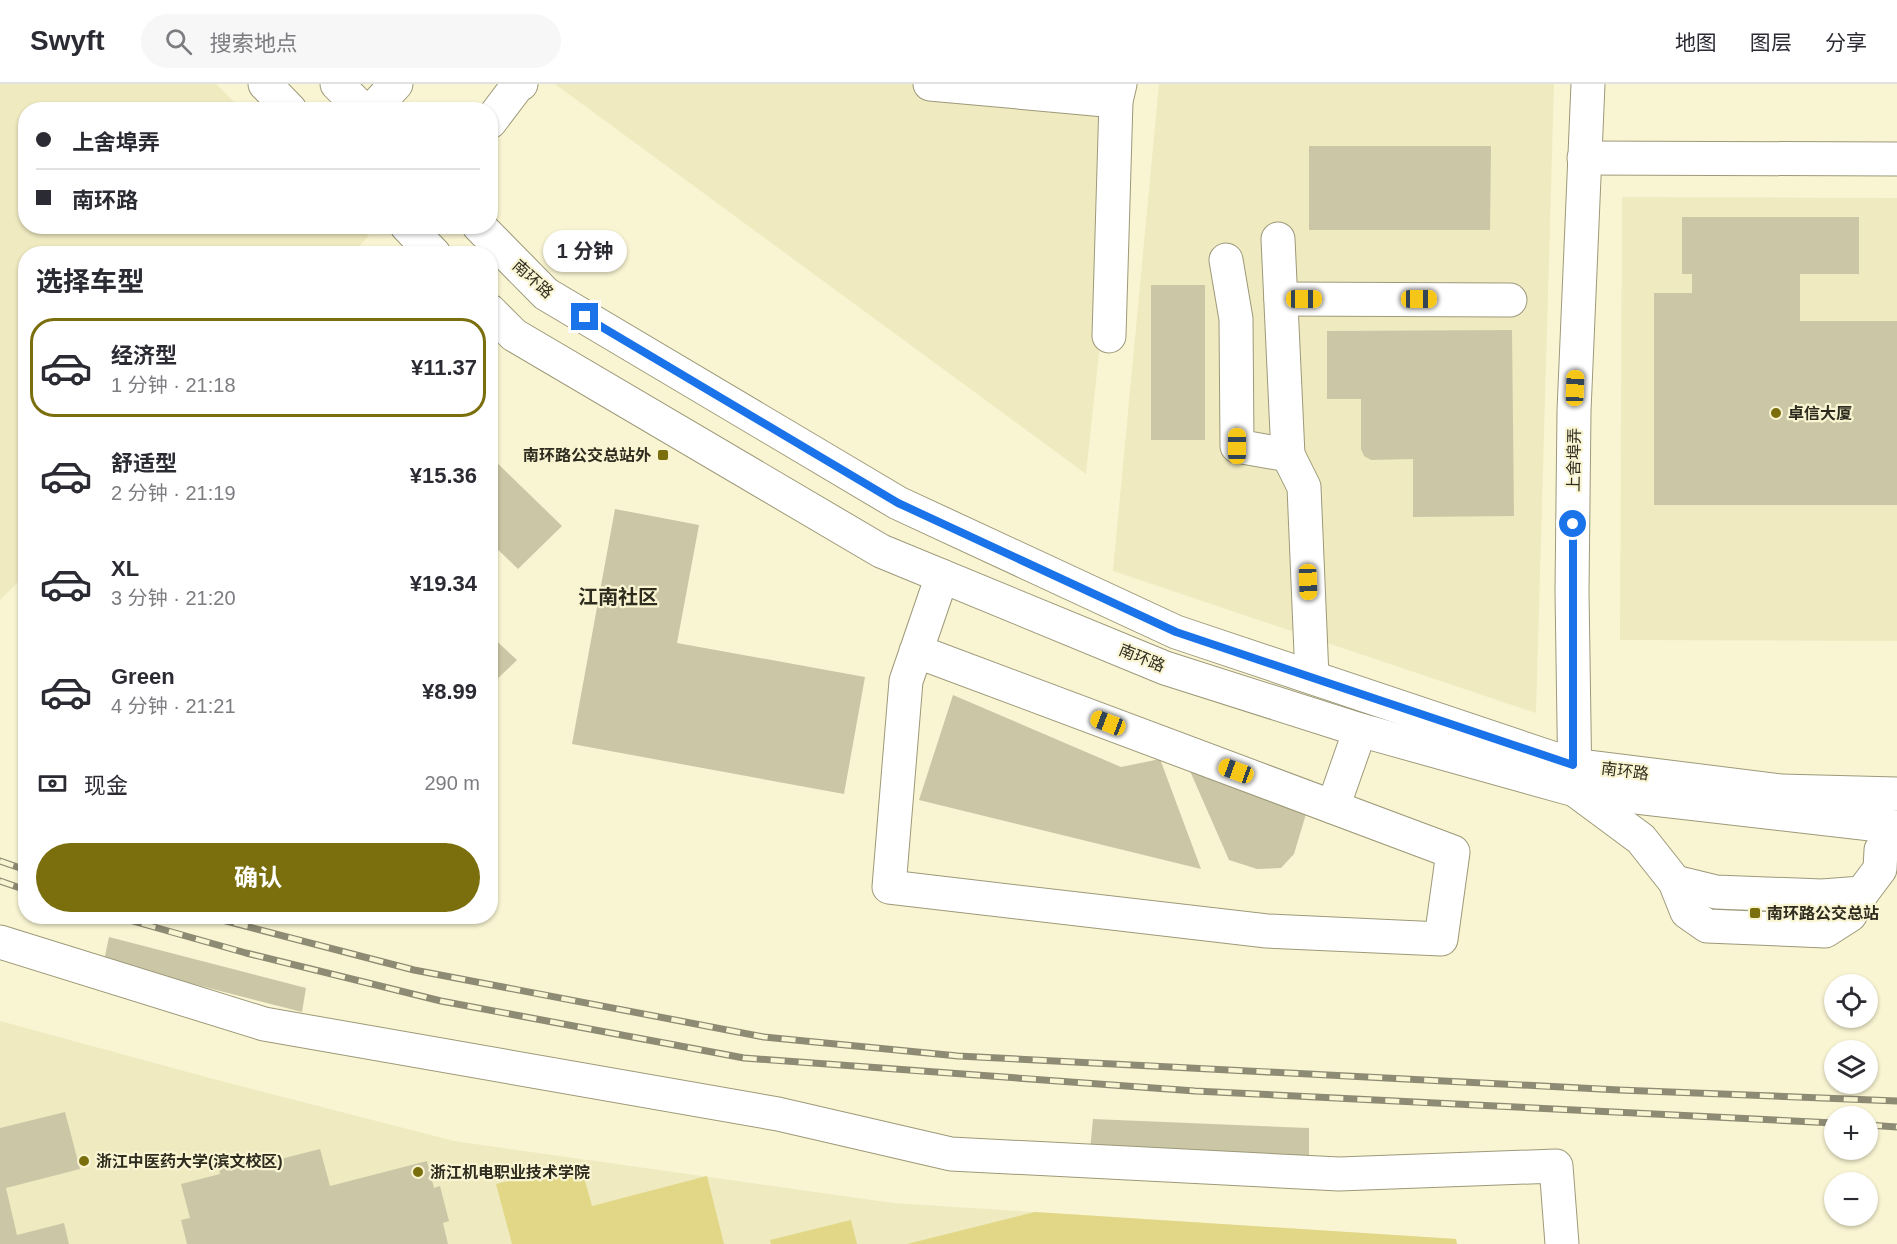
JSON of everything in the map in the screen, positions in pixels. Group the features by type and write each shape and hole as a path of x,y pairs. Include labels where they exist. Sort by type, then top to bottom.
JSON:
{"main road":[{"path":"265,84 282,102"},
{"path":"337,84 355,102"},
{"path":"379,102 396,84"},
{"path":"498,112 519,84"},
{"path":"930,84 1118,93 1109,336"},
{"name":"上舍埠弄","path":"1574,778 1572,591 1574,411 1588,84"},
{"path":"1584,158 1897,159"},
{"path":"415,234 426,246"},
{"name":"南环路","path":"487,234 546,294 898,503 1176,632 1312,677 1574,778 1780,791 1897,794"},
{"path":"1278,239 1288,455 1304,487 1312,677"},
{"path":"1226,260 1236,319 1237,446 1288,455"},
{"path":"1281,299 1510,300"},
{"name":"南环路","path":"498,319 514,335 871,545 1165,668 1360,730 1574,778 1897,828"},
{"path":"916,651 1453,852 1441,939 1267,932 889,887 906,681 916,651 942,576"},
{"path":"1333,807 1360,730"},
{"path":"1574,778 1641,839 1675,882 1687,912 1707,926 1825,932 1850,915 1862,893 1880,869 1881,850 1897,835"},
{"path":"0,942 264,1024 778,1114 951,1154 1339,1174 1556,1166 1562,1244"}],"shaded area":[{"path":"0,84 216,84 234,102 18,102 18,234 367,234 369,236 359,246 18,246 18,582 0,600"},
{"path":"555,84 1128,84 1086,474"},
{"path":"1159,84 1554,84 1536,713 1113,571"},
{"path":"1622,197 1897,198 1897,641 1620,640"},
{"name":"浙江机电职业技术学院","path":"0,1021 454,1141 893,1203 1456,1239 1457,1244 0,1244"},
{"path":"580,1163 592,1206 707,1176 724,1244 512,1244 496,1184"},
{"path":"1035,1212 1456,1239 1457,1244 907,1244"},
{"path":"851,1220 857,1244 771,1244 770,1240"}],"building":[{"path":"1309,146 1491,146 1490,230 1309,230"},
{"name":"卓信大厦","path":"1682,217 1859,217 1859,274 1800,274 1800,321 1897,321 1897,505 1654,505 1654,293 1692,293 1692,274 1682,274"},
{"path":"1151,285 1205,285 1205,440 1151,440"},
{"path":"1512,330 1514,516 1413,517 1413,459 1371,460 1364,456 1361,449 1361,399 1327,399 1327,331"},
{"path":"498,464 562,526 518,569 498,550"},
{"path":"615,509 699,525 677,643 865,677 844,794 572,744"},
{"path":"498,642 517,660 498,678"},
{"path":"953,695 1121,767 1160,759 1201,869 919,800"},
{"path":"1190,771 1306,814 1294,854 1281,868 1257,869 1229,860"},
{"path":"109,937 306,988 302,1012 104,961"},
{"path":"65,1112 80,1169 6,1188 17,1235 64,1223 69,1244 0,1244 0,1128"},
{"path":"1093,1119 1309,1128 1309,1159 1090,1150"},
{"path":"320,1149 330,1186 427,1161 434,1188 440,1186 449,1221 443,1223 448,1244 187,1244 181,1220 190,1218 181,1184 220,1174 219,1169 256,1160 257,1165"}],"railway":[{"path":"0,861 18,867"},
{"path":"0,881 18,887"},
{"path":"143,924 246,953 441,1001 744,1058 1195,1091 1824,1122"},
{"path":"238,924 414,970 764,1037 958,1056 1619,1090 1897,1101"},
{"path":"1878,1126 1897,1127"}],"place":[{"name":"卓信大厦","path":"1776,413"},
{"name":"南环路公交总站外","path":"663,455"},
{"name":"南环路公交总站","path":"1755,913"},
{"name":"浙江中医药大学(滨文校区)","path":"84,1161"},
{"name":"浙江机电职业技术学院","path":"418,1172"}],"district":[{"name":"江南社区","path":"618,597"}],"route":[{"path":"585,317 898,503 1176,632 1573,765 1573,524"}]}
